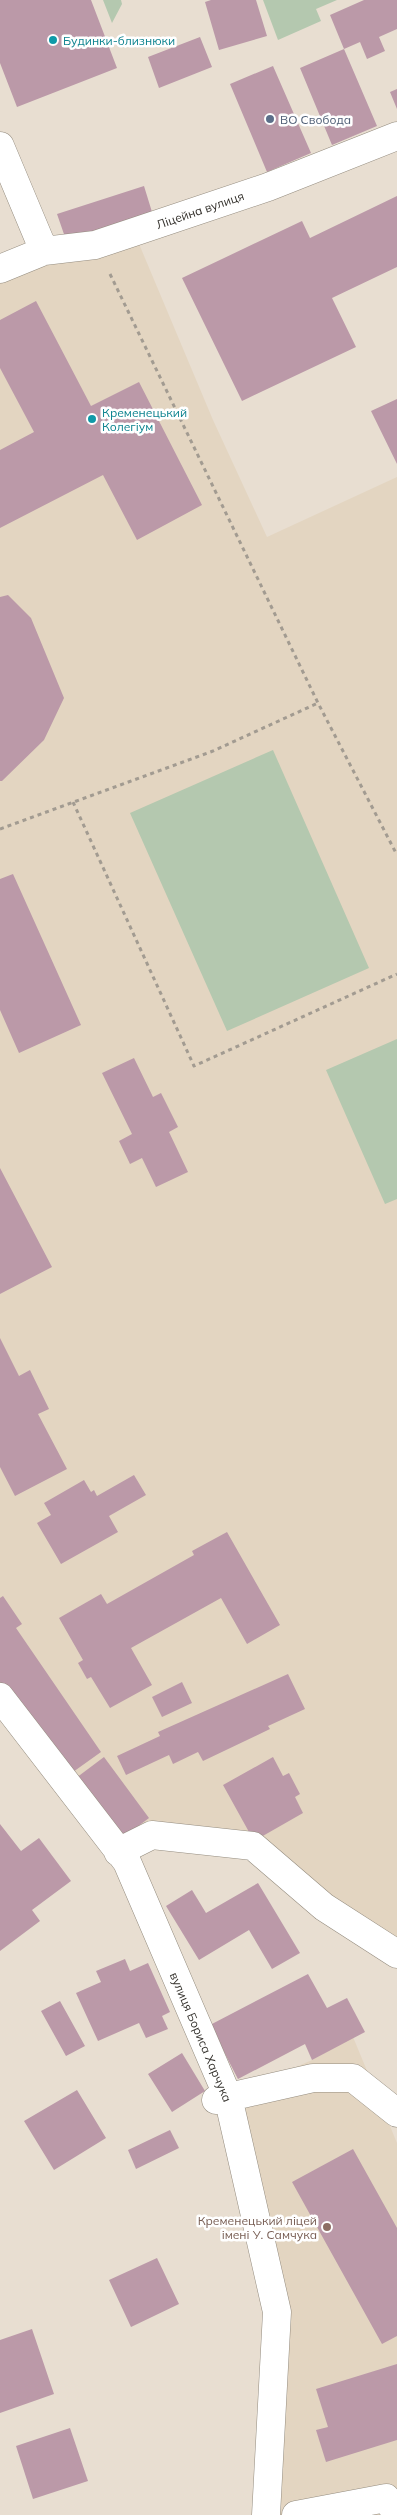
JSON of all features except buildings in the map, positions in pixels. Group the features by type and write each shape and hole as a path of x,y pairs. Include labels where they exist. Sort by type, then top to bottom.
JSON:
{"street":[{"name":"Ліцейна вулиця","path":"0,270 44,251 95,245 268,187 397,136"},
{"path":"0,146 44,251"},
{"name":"вулиця Бориса Харчука","path":"0,1697 127,1862 222,2098 277,2312 266,2515"},
{"path":"118,1852 152,1835 254,1846 324,1907 397,1954"},
{"path":"222,2098 313,2078 354,2078 397,2113"},
{"path":"296,2515 386,2498 397,2514"}],"path":[{"path":"95,245 318,702 397,855"},
{"path":"0,830 213,750 318,702"},
{"path":"73,802 194,1066 397,974"}],"shaded area":[{"path":"134,232 213,420 267,537 397,477 397,1954 253,1846 152,1835 118,1852 0,1697 0,269"},
{"name":"Кременецький ліцей імені У. Самчука","path":"353,2037 397,2143 397,2515 266,2515 277,2312 228,2097 312,2060"}],"green space":[{"path":"103,0 121,0 122,4 112,23"},
{"path":"263,0 337,0 316,9 321,21 278,40"},
{"path":"273,750 369,968 227,1031 130,813"},
{"path":"397,1039 397,1199 385,1204 326,1070"}],"place":[{"name":"Будинки-близнюки","path":"53,40"},
{"name":"ВО Свобода","path":"270,119"},
{"name":"Кременецький Колегіум","path":"92,419"},
{"name":"Кременецький ліцей імені У. Самчука","path":"327,2227"}]}
